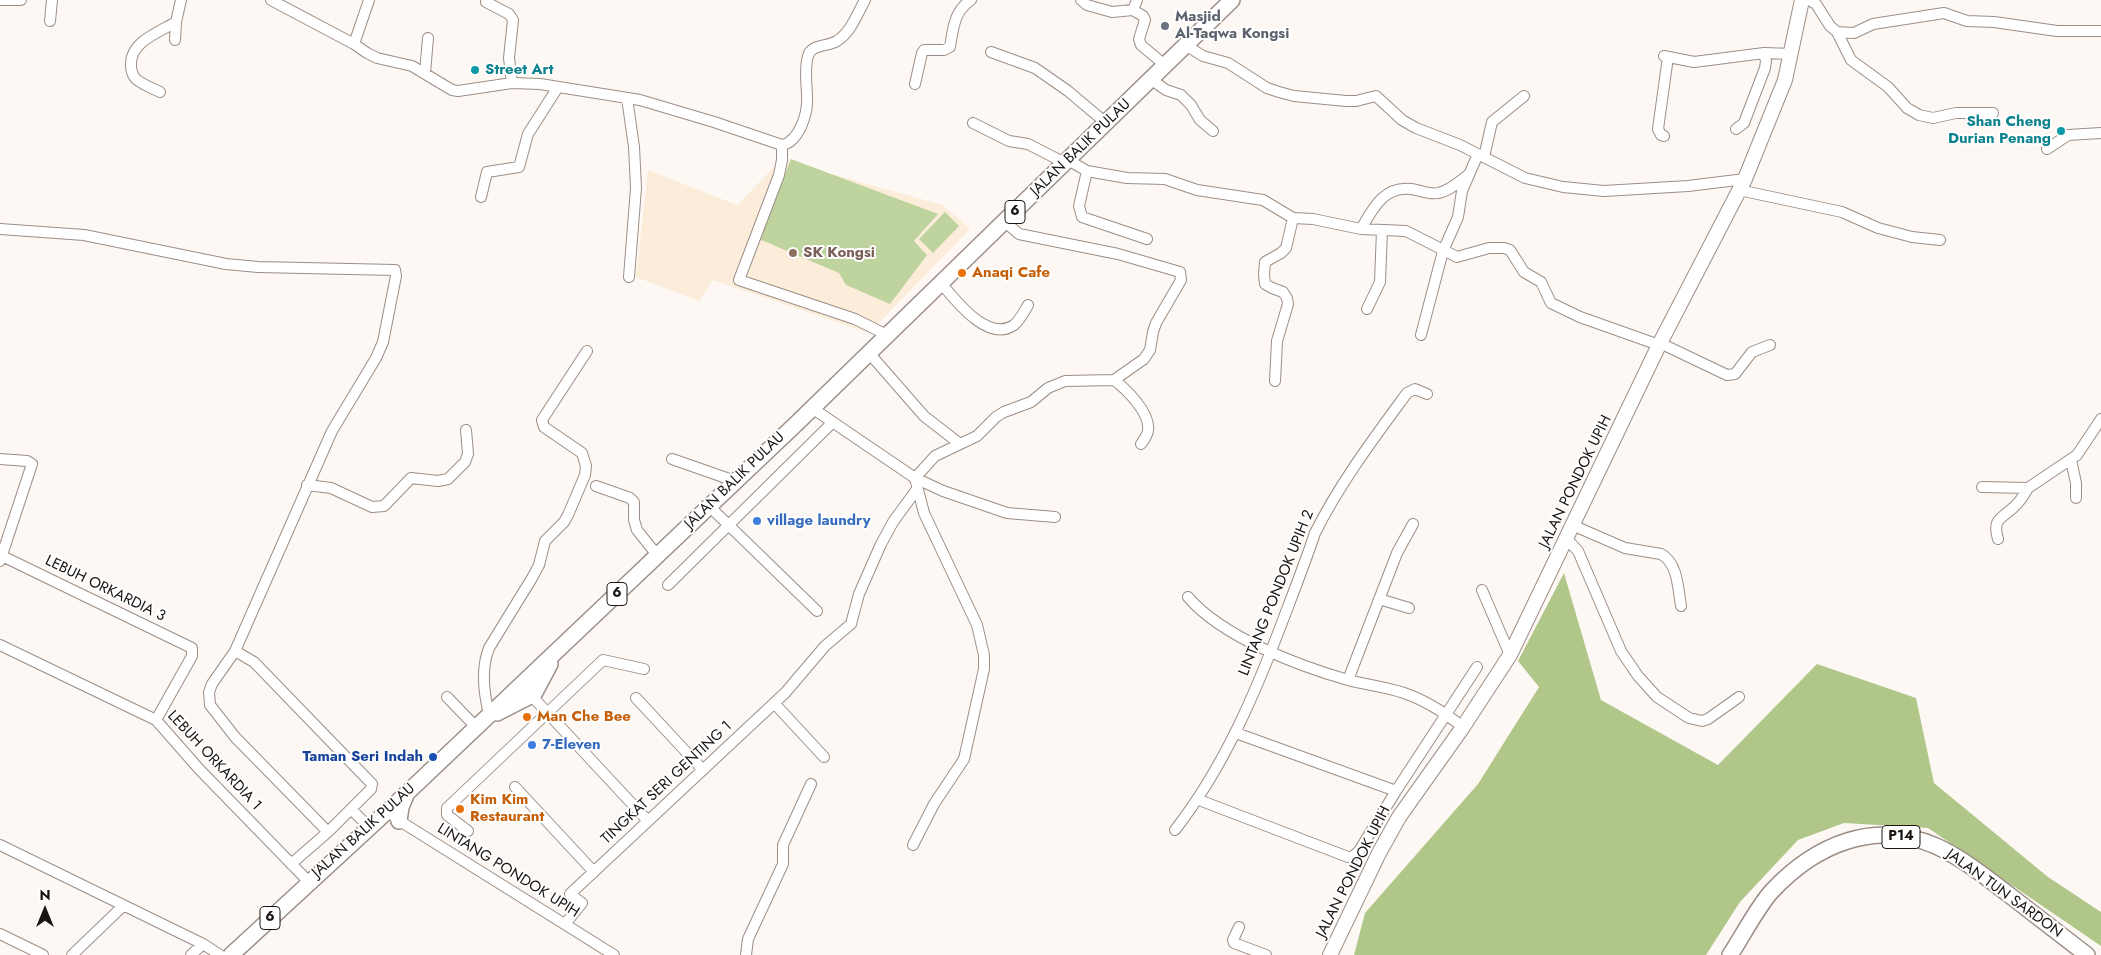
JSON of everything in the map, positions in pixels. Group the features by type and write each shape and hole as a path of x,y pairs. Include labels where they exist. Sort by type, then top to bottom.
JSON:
{"main road":[{"name":"JALAN BALIK PULAU","path":"231,955 386,812 710,506 1152,80 1232,0"},
{"name":"JALAN PONDOK UPIH","path":"1330,955 1398,817 1463,727 1510,655 1659,344 1742,184 1774,110 1792,54 1802,0"},
{"path":"482,720 532,696 538,683 562,646"},
{"path":"399,821 406,793"},
{"name":"JALAN TUN SARDON","path":"1730,955 1770,892 1801,864 1821,851 1842,842 1865,836 1888,835 1912,838 1935,846 1959,858 2087,955"}],"street":[{"path":"0,0 21,0"},
{"path":"50,21 52,0"},
{"path":"175,40 176,22 181,0"},
{"path":"271,0 377,58 412,66 452,90 458,91 512,83 558,87 627,98 654,103 782,145 795,136 804,115 808,99 806,65 809,51 812,48 830,44 845,34 865,0"},
{"path":"354,44 369,0"},
{"path":"915,84 924,50 944,50 950,47 954,22 960,8 971,0"},
{"path":"1081,0 1087,5 1112,12 1135,5 1145,18 1139,39 1141,45 1166,66"},
{"path":"1809,0 1816,4 1830,26 1837,32 1847,53 1855,64 1883,83 1899,101 1919,115 1934,118 1956,113 1993,113"},
{"path":"486,2 510,14 513,20 509,58 512,83"},
{"path":"1837,32 1854,33 1873,24 1944,13 1968,20 2058,31 2101,31"},
{"path":"160,92 135,79 131,72 131,61 135,49 144,40 176,22"},
{"path":"425,73 428,38"},
{"path":"1187,46 1203,56 1228,63 1267,88 1294,96 1346,101 1356,101 1376,96 1410,125 1460,145 1525,178 1563,187 1596,190 1742,184 1842,212 1878,228 1912,237 1940,240"},
{"path":"990,52 1035,68 1068,91 1106,123"},
{"path":"1664,136 1661,135 1658,129 1666,57 1694,62 1764,53 1792,54"},
{"path":"1736,129 1744,123 1765,68 1766,60 1764,53"},
{"path":"1152,80 1166,90 1181,95 1200,120 1213,131"},
{"path":"481,197 487,172 519,167 528,134 558,87"},
{"path":"1421,335 1443,251 1458,217 1462,190 1481,156 1492,122 1524,96"},
{"path":"627,98 634,147 636,188 629,277"},
{"path":"973,123 1009,141 1028,144 1087,171 1127,178 1165,179 1197,190 1263,200 1293,218 1313,219 1361,229 1406,231 1457,257 1489,248 1510,250 1524,272 1541,282 1551,303 1580,317 1659,344 1727,375 1735,374 1752,352 1770,345"},
{"path":"2047,149 2068,135 2101,133"},
{"path":"782,145 779,176 739,280 855,319 887,335"},
{"path":"1087,171 1079,206 1082,217 1147,240"},
{"path":"1361,229 1373,208 1387,194 1409,189 1436,194 1447,190 1469,175"},
{"path":"1275,381 1277,341 1288,301 1283,292 1265,284 1264,268 1265,262 1281,254 1286,248 1293,218"},
{"path":"1004,222 1019,234 1118,254 1180,272 1181,280 1156,324 1147,355 1114,380 1137,402 1147,422 1148,432 1141,444"},
{"path":"0,229 84,235 226,264 266,267 395,270 396,276 382,342 376,358 332,431 235,651 212,684 209,692 210,704 234,737 328,832"},
{"path":"1367,309 1380,282 1382,230"},
{"path":"941,283 973,318 994,329 1005,329 1016,323 1028,306"},
{"path":"447,697 482,720 488,648 539,565 545,541 564,522 568,515 585,475 586,466 582,453 544,426 542,420 587,351"},
{"path":"869,352 924,416 960,444"},
{"name":"TINGKAT SERI GENTING 1","path":"565,924 582,903 570,894 785,693 825,646 851,624 859,594 881,544 916,484 935,456 977,436 1004,412 1031,402 1048,388 1065,381 1114,380"},
{"name":"LINTANG PONDOK UPIH 2","path":"1175,830 1199,800 1236,733 1271,652 1314,533 1336,494 1407,393 1415,390 1427,394"},
{"path":"812,408 916,484 943,491 1007,513 1055,517"},
{"path":"1998,539 1995,529 1998,520 2021,500 2028,488 2071,460 2081,450 2101,419"},
{"path":"668,585 832,423"},
{"path":"307,484 331,488 372,507 384,506 396,491 411,478 448,479 465,462 468,454 466,430"},
{"path":"0,459 27,461 32,464 1,558"},
{"path":"672,459 735,482"},
{"path":"2071,460 2076,483 2076,498"},
{"path":"913,845 934,804 964,760 982,680 984,655 977,625 966,605 949,562 927,520 916,484"},
{"path":"596,486 630,498 634,502 634,520 637,530 658,555"},
{"path":"1982,487 2028,488"},
{"path":"710,506 817,611"},
{"path":"1348,680 1397,553 1414,524"},
{"path":"1572,525 1625,548 1666,556 1675,575 1681,606"},
{"path":"1566,538 1578,551 1621,651 1638,676 1657,697 1689,718 1702,721 1739,697"},
{"name":"LEBUH ORKARDIA 3","path":"1,558 190,646 193,650 192,656 156,720"},
{"path":"1482,590 1510,655"},
{"path":"1188,597 1214,621 1271,652 1348,680 1404,693 1447,715 1463,727"},
{"path":"1379,599 1408,608"},
{"name":"LEBUH ORKARDIA 1","path":"0,645 156,720 199,769 309,882"},
{"path":"235,651 254,662 372,784 371,789 352,810 291,864"},
{"path":"468,831 447,815 447,808 603,660 644,670"},
{"path":"1199,800 1348,858 1356,855 1477,667"},
{"path":"521,684 648,821"},
{"path":"636,698 704,770"},
{"path":"774,703 824,757"},
{"path":"1236,733 1396,791"},
{"path":"746,955 748,939 783,864 783,846 811,784"},
{"path":"516,787 594,872"},
{"path":"352,810 369,827"},
{"name":"LINTANG PONDOK UPIH","path":"386,812 614,955"},
{"path":"0,845 203,944 220,955"},
{"path":"72,955 123,906"},
{"path":"1239,926 1233,940 1234,943 1266,955"},
{"path":"0,934 43,955"},
{"path":"191,955 203,944"}],"shaded area":[{"name":"SK Kongsi","path":"781,160 943,205 970,229 869,333 713,280 699,301 636,277 648,170 737,205"}],"green space":[{"path":"791,159 938,214 914,241 927,255 890,304 846,285 839,273 759,239"},
{"path":"945,212 959,226 933,253 919,239"},
{"path":"1564,573 1601,700 1718,765 1817,664 1916,698 1934,783 2048,877 2101,912 2101,946 1928,828 1844,823 1798,840 1740,902 1706,955 1354,955 1365,913 1478,784 1539,687 1518,661"}],"place":[{"name":"Masjid Al-Taqwa Kongsi","path":"1165,26"},
{"name":"Street Art","path":"475,70"},
{"name":"Shan Cheng Durian Penang","path":"2061,131"},
{"name":"SK Kongsi","path":"793,253"},
{"name":"Anaqi Cafe","path":"962,273"},
{"name":"village laundry","path":"757,521"},
{"name":"Man Che Bee","path":"527,717"},
{"name":"7-Eleven","path":"532,745"},
{"name":"Taman Seri Indah","path":"433,757"},
{"name":"Kim Kim Restaurant","path":"460,809"}]}
